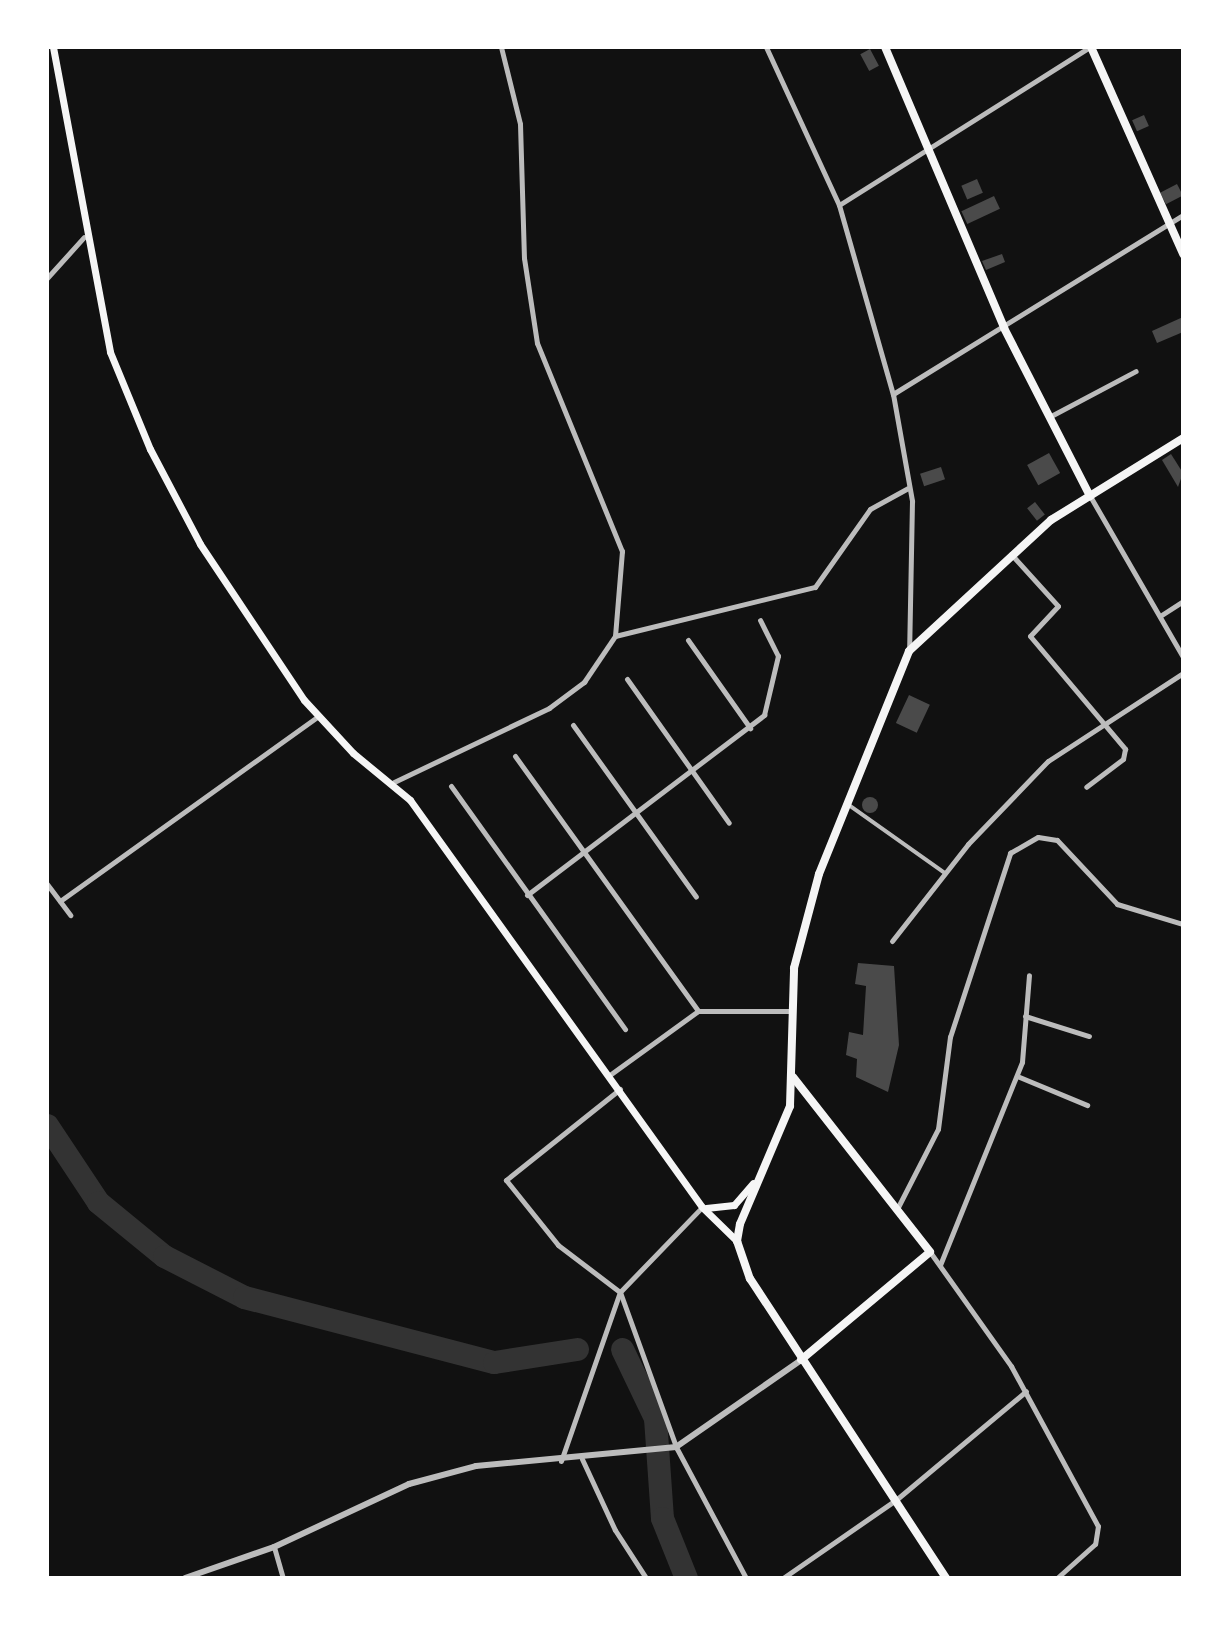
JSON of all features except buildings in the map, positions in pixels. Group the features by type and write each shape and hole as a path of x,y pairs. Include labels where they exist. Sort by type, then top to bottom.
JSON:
{"main road":[{"path":"53,47 84,237 110,352 150,449 224,584 318,716 359,759 394,782 611,1074 702,1207 737,1241 750,1279 801,1360 897,1499 946,1578"},
{"path":"885,47 1004,328 1090,496"},
{"path":"1090,47 1183,254"},
{"path":"737,1241 753,1184 787,1118 793,1077 792,1011 800,937 847,804 909,651 1011,554 1090,496 1183,438"},
{"path":"793,1077 930,1252 801,1360"},
{"path":"702,1207 724,1209 753,1184"}],"street":[{"path":"394,782 549,708 584,682 615,636 622,551 537,343 524,258 520,124 501,47"},
{"path":"766,47 839,205 893,394 908,488 909,651"},
{"path":"839,205 926,147 1090,47"},
{"path":"893,394 1004,328 1183,215"},
{"path":"47,278 84,237"},
{"path":"1049,417 1136,371"},
{"path":"615,636 815,587 870,509 908,488"},
{"path":"1090,496 1183,657"},
{"path":"1011,554 1058,606 1030,636 1108,721 1125,756 1086,787"},
{"path":"1160,616 1183,601"},
{"path":"527,895 695,772 764,715 778,656 760,620"},
{"path":"688,640 750,728"},
{"path":"892,941 945,873 1022,785 1108,721 1183,673"},
{"path":"628,680 729,823"},
{"path":"60,901 318,716"},
{"path":"573,725 639,811 696,897"},
{"path":"515,755 698,1011"},
{"path":"451,786 625,1029"},
{"path":"847,804 945,873"},
{"path":"897,1209 938,1129 950,1037 1010,853 1038,837 1057,840 1117,904 1183,924"},
{"path":"47,884 70,915"},
{"path":"940,1265 1017,1076 1026,1016 1028,975"},
{"path":"611,1074 698,1011 792,1011"},
{"path":"1026,1016 1089,1036"},
{"path":"1017,1076 1087,1105"},
{"path":"621,1088 506,1180 558,1245 620,1292 674,1447 746,1578"},
{"path":"561,1461 620,1292 702,1207"},
{"path":"930,1252 1026,1391 1098,1526 1095,1544 1057,1578"},
{"path":"185,1578 274,1546 409,1484 476,1466 582,1459 674,1447 801,1360"},
{"path":"783,1578 897,1499 1026,1391"},
{"path":"582,1459 646,1578"},
{"path":"274,1546 283,1578"}],"waterway":[{"path":"47,1125 98,1202 164,1256 244,1297 494,1362 577,1349"},
{"path":"622,1349 655,1418 662,1518 686,1578"}]}
